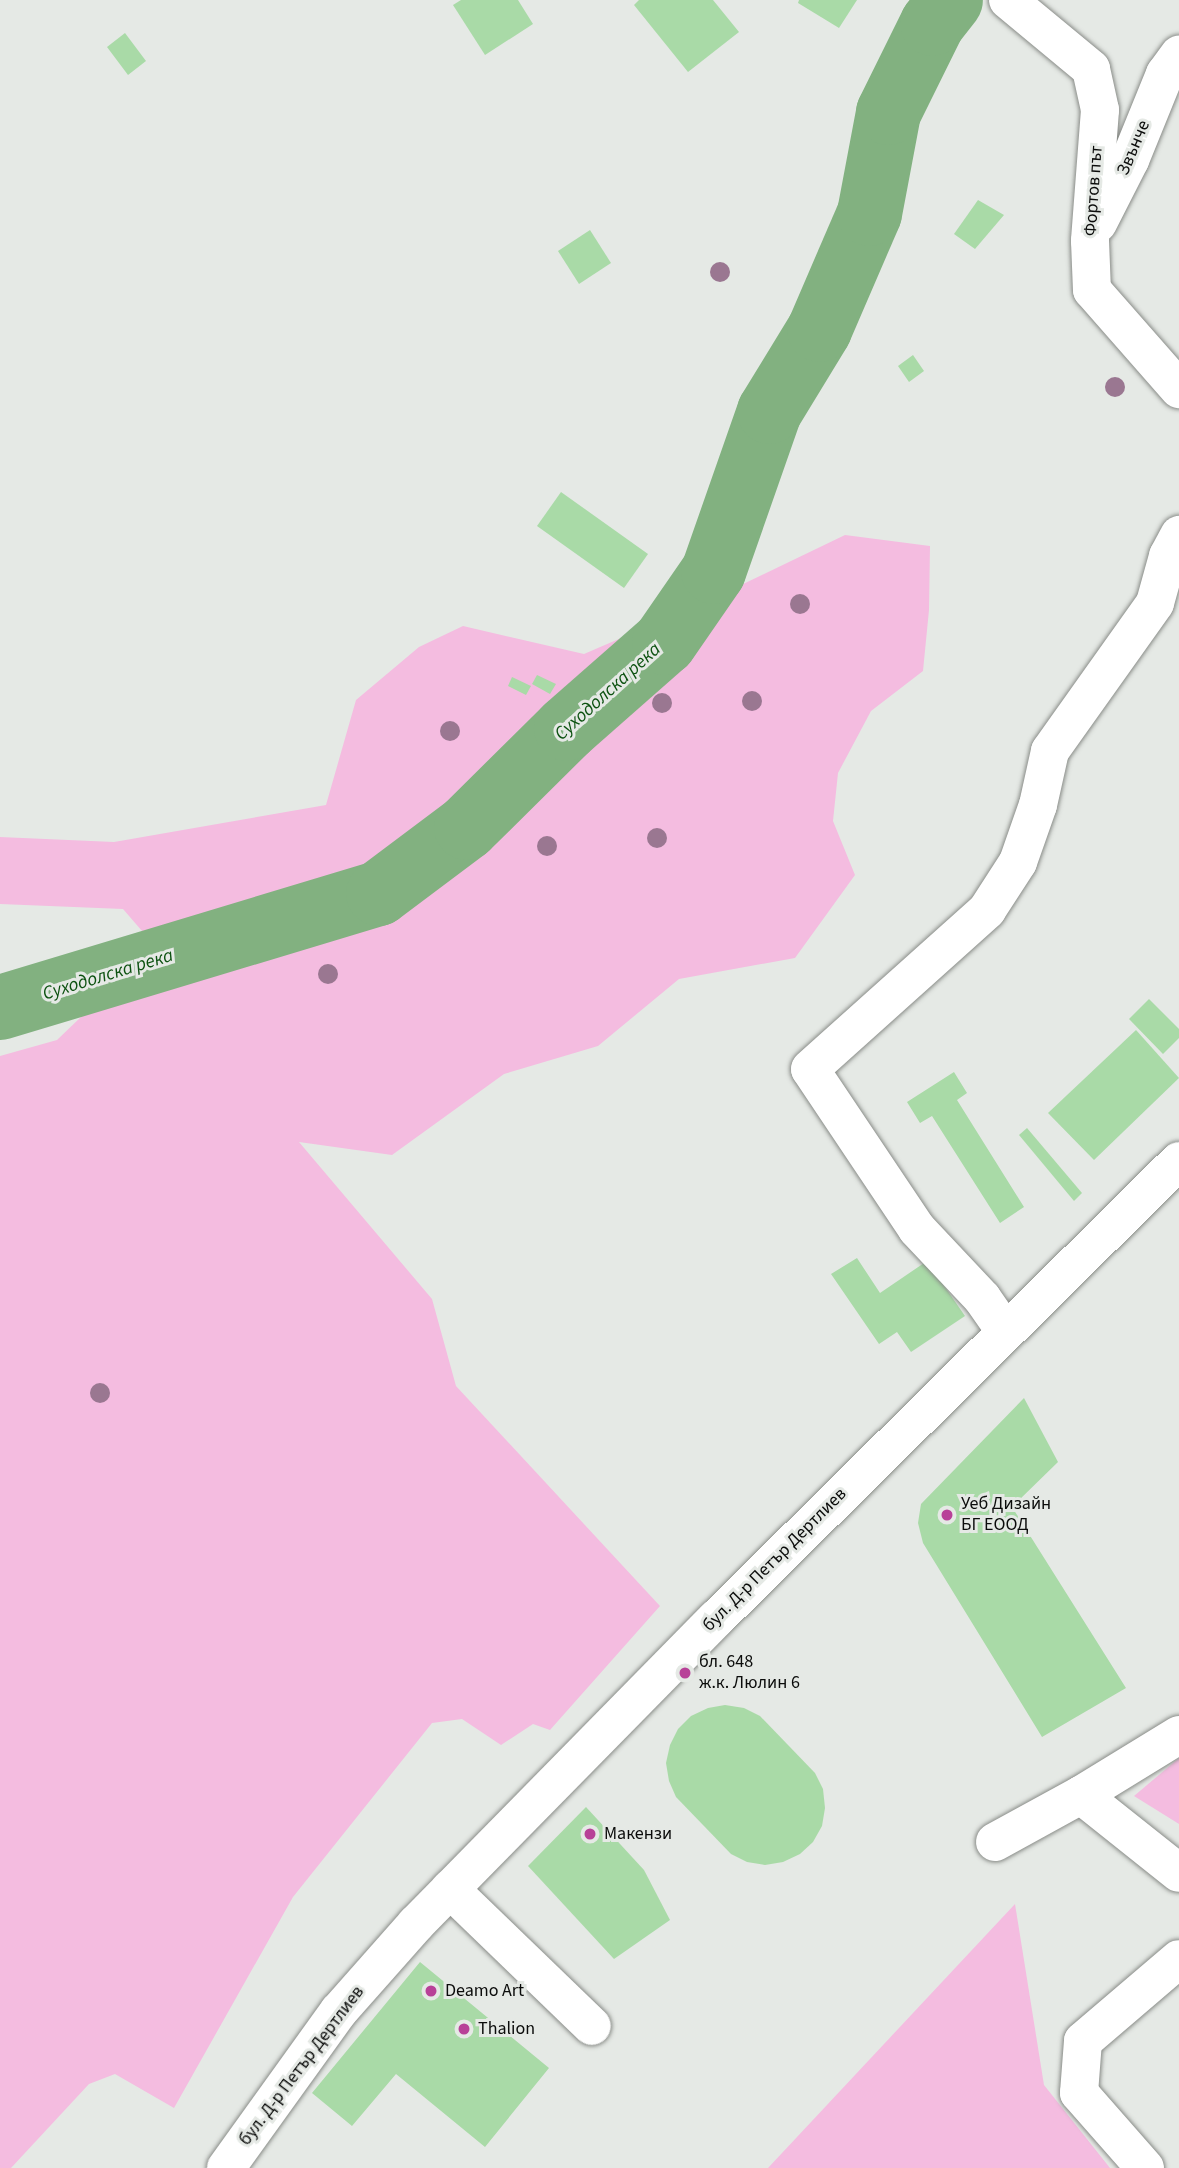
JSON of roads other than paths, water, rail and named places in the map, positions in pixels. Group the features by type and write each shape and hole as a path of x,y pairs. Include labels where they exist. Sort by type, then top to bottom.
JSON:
{"main road":[{"name":"Фортов път","path":"1008,0 1091,69 1100,110 1090,241 1092,290 1179,390"},
{"name":"Звънче","path":"1090,241 1130,160 1165,74 1179,55"},
{"path":"1005,1331 982,1298 917,1229 810,1069 987,910 1018,862 1038,805 1050,751 1154,603 1168,556 1179,535"},
{"name":"бул. Д-р Петър Дертлиев","path":"226,2168 339,2011 450,1889 1005,1331 1179,1161"},
{"path":"995,1842 1081,1795 1179,1735"},
{"path":"1081,1795 1179,1873"},
{"path":"450,1889 592,2026"},
{"path":"1145,2168 1079,2094 1083,2041 1179,1959"}],"waterway":[{"name":"Суходолска река","path":"0,1007 378,893 466,827 566,728 664,642 713,571 769,411 819,329 869,213 888,112 932,23 950,0"}],"place":[{"name":"Уеб Дизайн БГ ЕООД","path":"947,1515"},
{"name":"бл. 648 ж.к. Люлин 6","path":"685,1673"},
{"name":"Макензи","path":"590,1834"},
{"name":"Deamo Art","path":"431,1991"},
{"name":"Thalion","path":"464,2029"}]}
